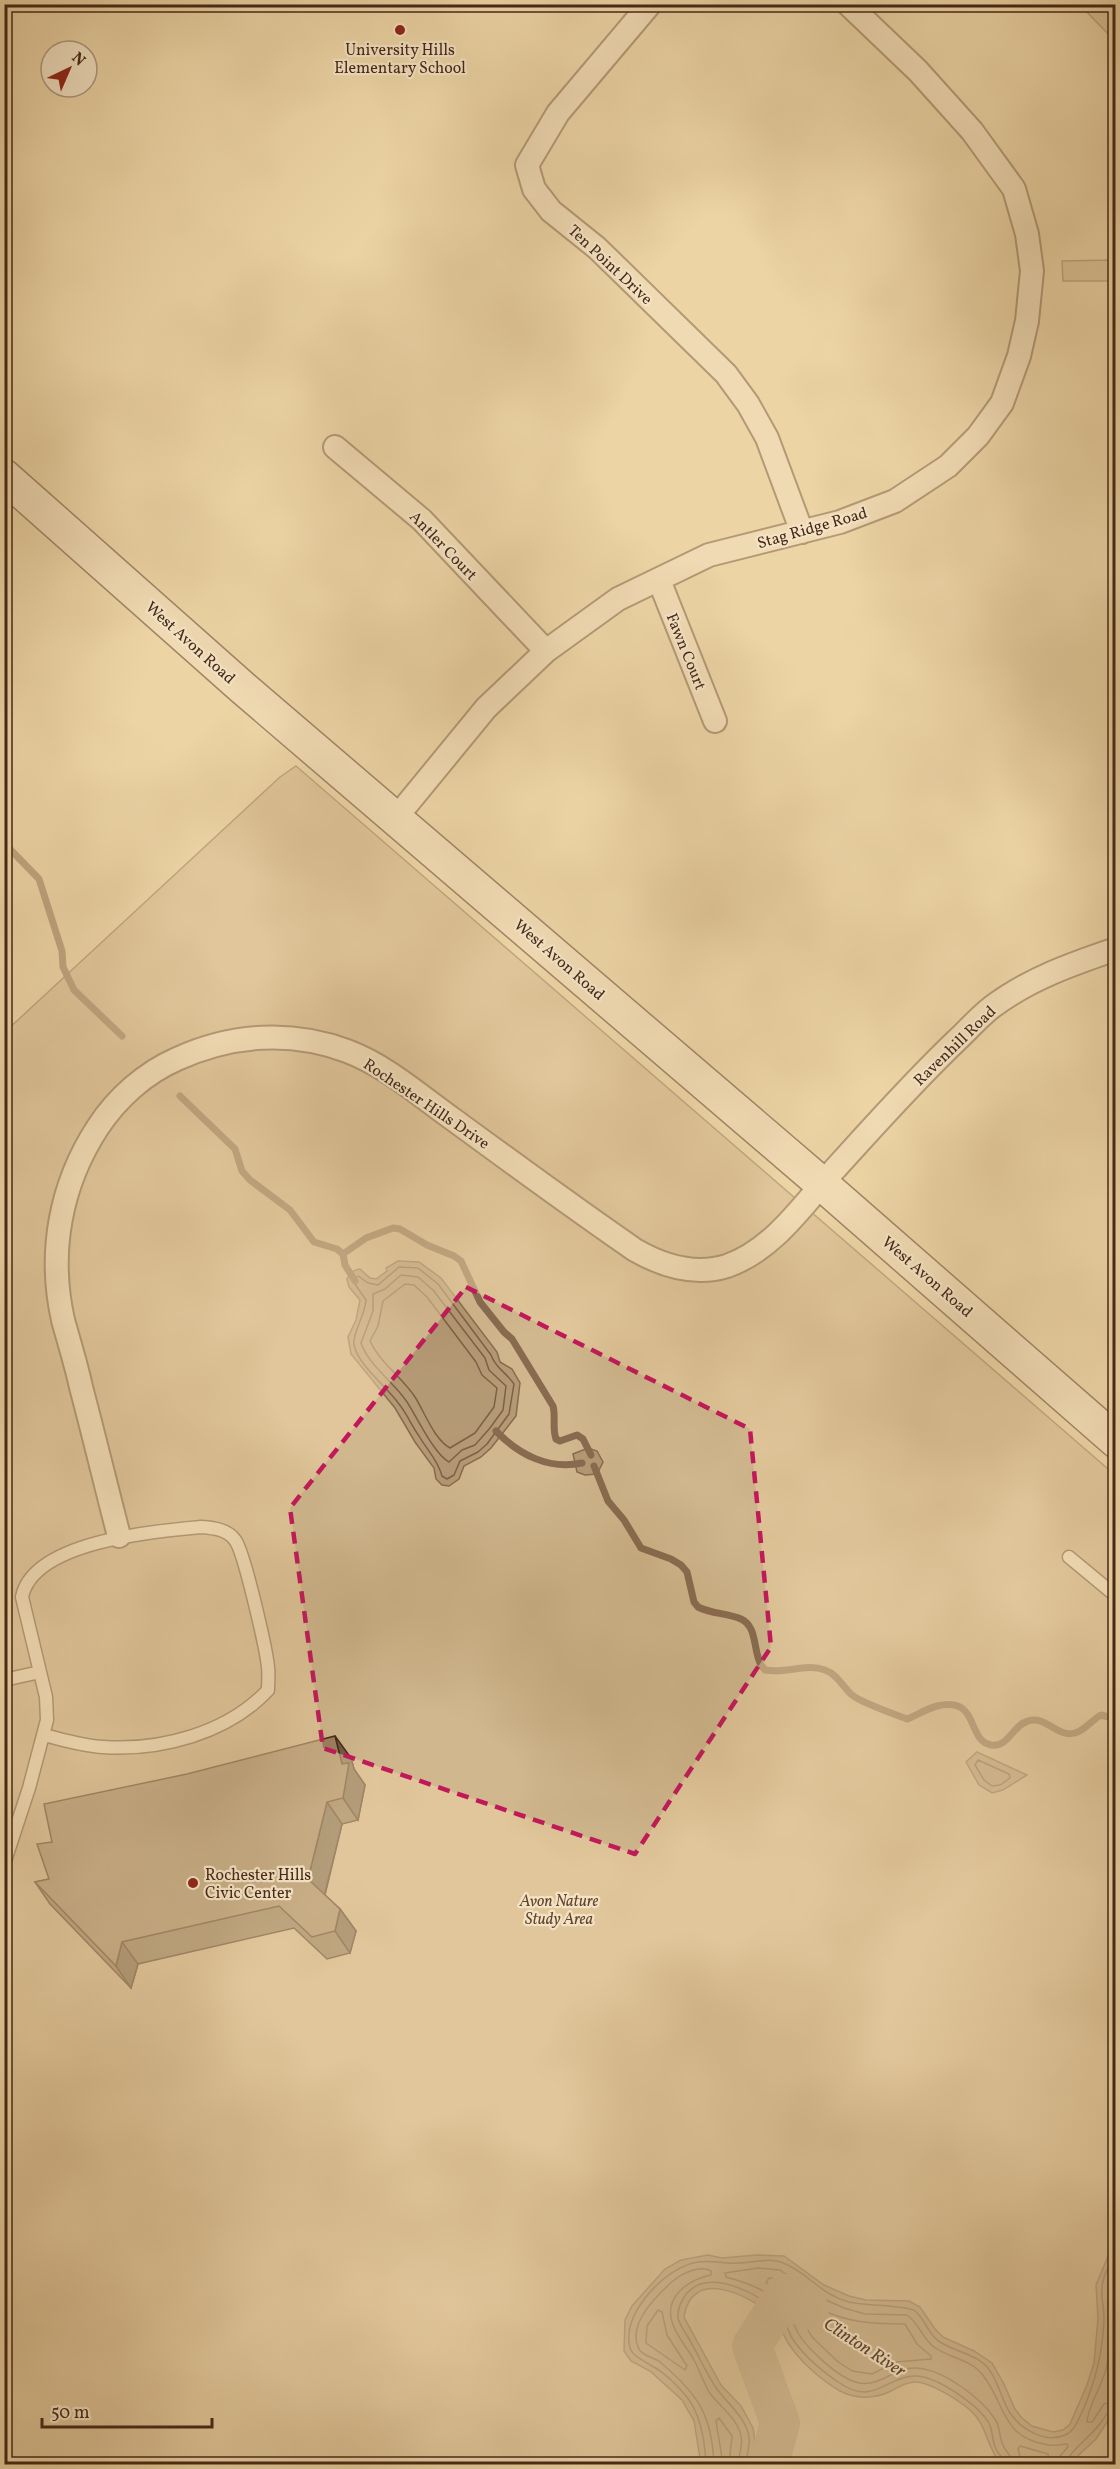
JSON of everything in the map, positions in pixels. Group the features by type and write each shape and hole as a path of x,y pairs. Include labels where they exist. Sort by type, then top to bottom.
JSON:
{"street":[{"name":"Ten Point Drive","path":"650,4 558,113 527,165 534,189 551,211 597,248 726,374 748,404 767,438 782,472 802,532"},
{"name":"Stag Ridge Road","path":"395,819 486,708 546,651 618,599 709,555 840,522 895,501 948,466 978,436 1002,403 1019,357 1027,321 1032,271 1027,234 1014,189 972,131 918,71 848,4"},
{"name":"Antler Court","path":"335,447 422,520 546,651"},
{"name":"West Avon Road","path":"4,476 243,688 1112,1433"},
{"name":"Fawn Court","path":"658,580 715,721"},
{"name":"Ravenhill Road","path":"822,1184 932,1064 992,1007 1039,977 1116,949"},
{"name":"Rochester Hills Drive","path":"118,1536 63,1319 57,1265 57,1241 60,1217 69,1184 94,1134 117,1102 134,1086 170,1062 189,1053 228,1042 272,1037 312,1041 350,1052 408,1086 635,1250 651,1259 681,1269 718,1268 746,1257 779,1233 822,1184"}],"lane":[{"path":"5,1860 44,1735 47,1709 22,1597 27,1582 42,1568 57,1559 118,1536 201,1527 223,1531 235,1539 247,1574 268,1666 268,1690 258,1702 232,1720 184,1738 158,1744 103,1747 44,1735"},
{"path":"1069,1557 1116,1596"},
{"path":"4,1680 40,1672"}],"highlighted area":[{"path":"466,1287 750,1429 771,1647 635,1854 323,1748 290,1508"}],"green space":[{"path":"1080,5 1115,5 1115,43 1113,39"},
{"path":"1115,260 1115,281 1063,281 1062,261"},
{"name":"Avon Nature Study Area","path":"296,766 1115,1475 1115,2464 5,2464 5,1032 280,777"}],"water":[{"path":"398,1261 419,1262 441,1278 497,1352 500,1362 512,1369 520,1383 516,1416 491,1448 481,1457 464,1466 459,1479 449,1486 442,1485 436,1479 434,1468 395,1408 351,1354 348,1337 356,1320 360,1300 349,1287 347,1279 349,1275 360,1269 370,1278 376,1279 387,1271 386,1268"},
{"path":"588,1448 597,1451 603,1462 597,1474 585,1475 577,1472 573,1454"},
{"path":"977,1752 1027,1775 1003,1790 992,1793 979,1785 966,1762"},
{"path":"1115,2240 1115,2410 1096,2439 1069,2464 1001,2464 992,2451 976,2416 958,2401 927,2385 914,2382 871,2397 852,2396 840,2391 804,2362 787,2341 776,2319 764,2309 737,2294 710,2289 698,2292 689,2301 684,2317 721,2385 741,2406 753,2428 755,2441 751,2464 701,2464 694,2421 682,2400 650,2371 631,2361 624,2351 625,2320 632,2306 665,2269 681,2260 708,2255 722,2258 757,2255 784,2256 824,2285 849,2296 866,2300 909,2301 920,2307 943,2337 974,2351 992,2363 1015,2409 1022,2418 1032,2426 1053,2432 1063,2430 1070,2424 1094,2363 1098,2319 1096,2285"}],"building":[{"name":"Rochester Hills Civic Center","path":"335,1736 342,1764 349,1763 343,1798 327,1802 308,1879 340,1909 335,1931 312,1937 279,1906 122,1942 116,1966 35,1882 49,1879 37,1844 52,1842 44,1804 187,1774"}],"waterway":[{"path":"4,843 39,879 62,951 63,967 74,990 122,1036"},
{"path":"180,1096 235,1149 242,1171 250,1180 290,1210 314,1242 337,1249 343,1254 366,1238 393,1228 400,1229 461,1261 480,1302 512,1339 553,1406 556,1439 560,1441 577,1435 583,1439 591,1455"},
{"path":"343,1254 345,1265 355,1281"},
{"path":"496,1431 514,1447 535,1459 558,1464 582,1463"},
{"path":"594,1466 608,1501 624,1520 641,1548 681,1565 687,1572 694,1602 698,1607 736,1617 747,1623 753,1635 758,1657 765,1670 810,1668 825,1670 833,1674 857,1698 907,1719 937,1706 960,1707 971,1720 978,1735 991,1745 1002,1743 1018,1727 1028,1721 1040,1721 1069,1734 1082,1730 1101,1715 1116,1719"},
{"path":"1116,1761 1111,1771 1116,1777"},
{"path":"1116,1785 1113,1792 1116,1813"},
{"name":"Clinton River","path":"769,2464 780,2423 752,2346 785,2294 809,2310"}],"place":[{"name":"University Hills Elementary School","path":"400,30"},
{"name":"Rochester Hills Civic Center","path":"193,1883"}]}
